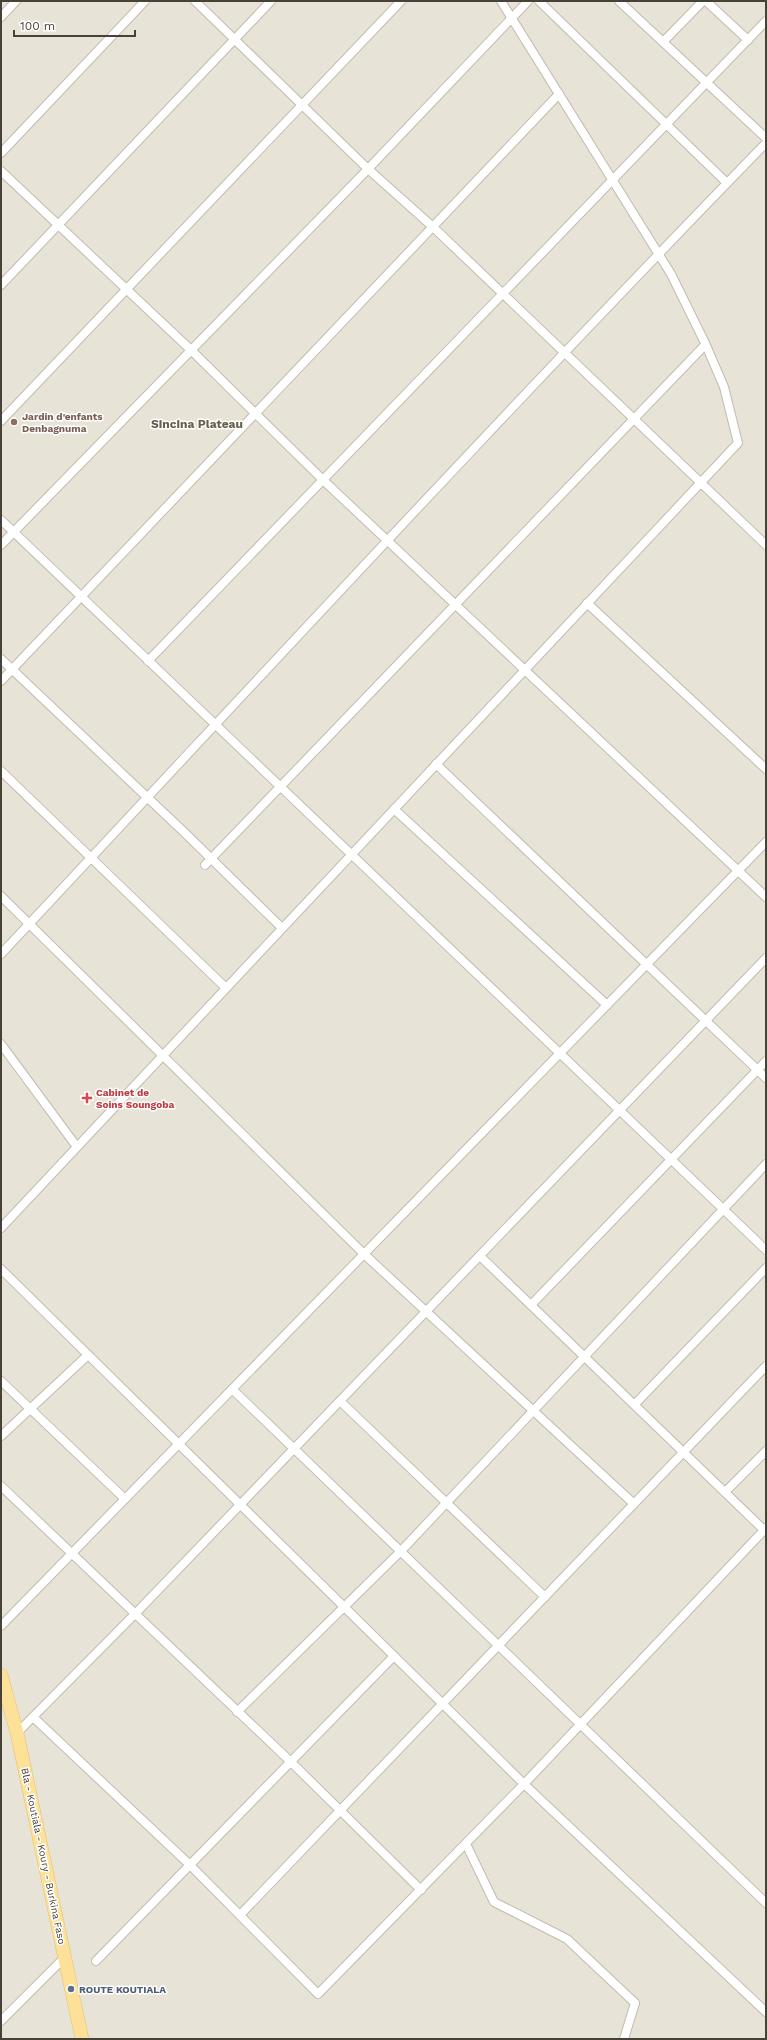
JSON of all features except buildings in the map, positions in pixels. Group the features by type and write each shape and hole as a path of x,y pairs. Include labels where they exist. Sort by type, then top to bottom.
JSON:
{"main road":[{"name":"Bla - Koutiala - Koury - Burkina Faso","path":"1,1675 17,1733 82,2039"}],"street":[{"path":"1,17 16,1"},
{"path":"1,153 145,1"},
{"path":"195,1 302,103 368,169 433,227 634,420 766,544"},
{"path":"1,285 270,1"},
{"path":"1,421 302,103 401,1"},
{"path":"1,1228 738,443 724,387 671,274 501,1"},
{"path":"1,545 192,351 528,1"},
{"path":"539,1 727,183"},
{"path":"619,1 766,138"},
{"path":"663,42 705,1 748,40"},
{"path":"148,662 766,21"},
{"path":"1,681 559,94"},
{"path":"1,954 658,254 766,143"},
{"path":"1,171 192,351 323,480 524,671 766,897"},
{"path":"208,862 456,606 705,345"},
{"path":"1,520 280,788 766,1250"},
{"path":"587,603 766,769"},
{"path":"1,660 185,833 208,862 282,928"},
{"path":"436,764 766,1078"},
{"path":"1,771 226,988"},
{"path":"394,809 607,1005"},
{"path":"1,1626 766,842"},
{"path":"1,896 162,1057 364,1254 634,1504"},
{"path":"17,1733 135,1614 766,958"},
{"path":"1,1044 77,1147"},
{"path":"531,1305 766,1061"},
{"path":"237,1712 401,1551 766,1164"},
{"path":"33,1717 190,1865 318,1994 466,1844 765,1529 480,1256"},
{"path":"636,1404 766,1268"},
{"path":"1,1269 524,1784 766,2012"},
{"path":"1,1436 88,1355"},
{"path":"240,1915 766,1366"},
{"path":"1,1381 125,1499"},
{"path":"232,1389 766,1903"},
{"path":"340,1401 545,1597"},
{"path":"725,1492 766,1451"},
{"path":"1,1486 291,1762 420,1890"},
{"path":"96,1961 394,1656"},
{"path":"466,1844 494,1902 567,1939 635,2003 624,2039"},
{"path":"1,2021 65,1957"}],"shaded area":[{"path":"1,1 766,1 766,2039 1,2039"}],"place":[{"name":"Jardin d'enfants Denbagnuma","path":"14,422"},
{"name":"Cabinet de Soins Soungoba","path":"87,1098"},
{"name":"ROUTE KOUTIALA","path":"71,1989"}],"district":[{"name":"Sincina Plateau","path":"197,424"}]}
